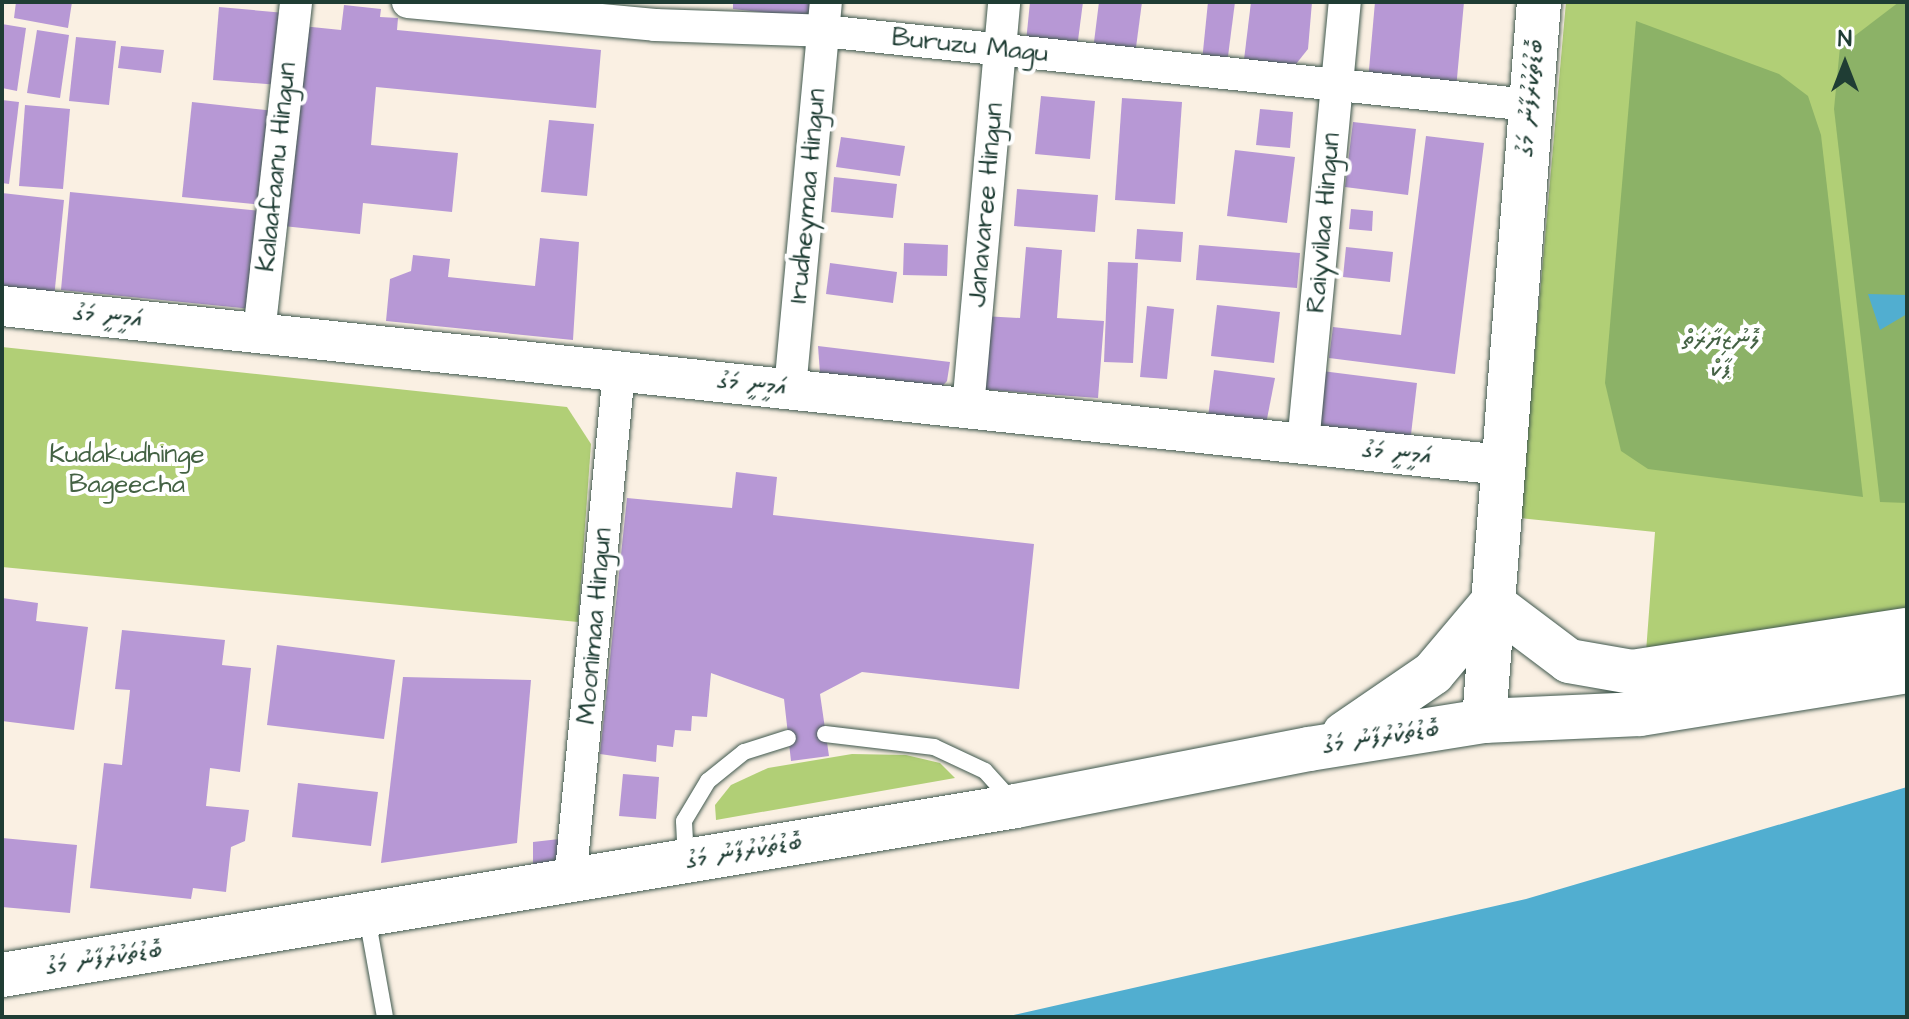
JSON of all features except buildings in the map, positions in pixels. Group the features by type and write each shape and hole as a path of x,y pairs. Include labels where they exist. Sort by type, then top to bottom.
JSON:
{"main road":[{"name":"ބޮޑުތަކުރުފާނު މަގު","path":"1484,721 1539,2"},
{"path":"1309,749 1401,700 1492,603 1569,661 1636,693 1820,666 1907,671"},
{"path":"1820,666 1907,630"},
{"name":"ބޮޑުތަކުރުފާނު މަގު","path":"2,975 367,917 1016,806 1309,749 1636,693"}],"street":[{"name":"Kalaafaanu Hingun","path":"259,333 296,2"},
{"name":"Buruzu Magu","path":"408,2 656,14 824,17 1000,50 1530,105"},
{"name":"Janavaree Hingun","path":"968,408 1004,2"},
{"name":"Raiyvilaa Hingun","path":"1303,444 1345,2"},
{"name":"Irudheymaa Hingun","path":"790,389 824,17"},
{"name":"އަމީނީ މަގު","path":"2,306 1502,465"},
{"name":"Moonimaa Hingun","path":"570,882 619,371"}],"lane":[{"path":"825,734 934,747 985,771 1016,806"},
{"path":"687,862 684,821 708,781 744,752 788,738"},
{"path":"367,917 385,1017"}],"green space":[{"name":"ލޮނުޒިޔާރަތް ޕާކް","path":"1566,2 1907,2 1907,615 1646,652 1655,532 1520,518"},
{"path":"1899,2 1907,2 1907,503 1880,502 1834,109 1840,47"},
{"path":"1636,21 1779,74 1808,96 1821,135 1863,497 1648,469 1621,451 1605,383"},
{"name":"Kudakudhinge Bageecha","path":"2,347 567,407 591,444 578,622 2,567"},
{"path":"852,754 906,755 940,763 955,778 716,820 715,805 731,785 768,768"}],"water":[{"path":"1868,294 1907,295 1907,314 1880,330"},
{"path":"1907,787 1907,1017 1005,1017 1526,899"}]}
